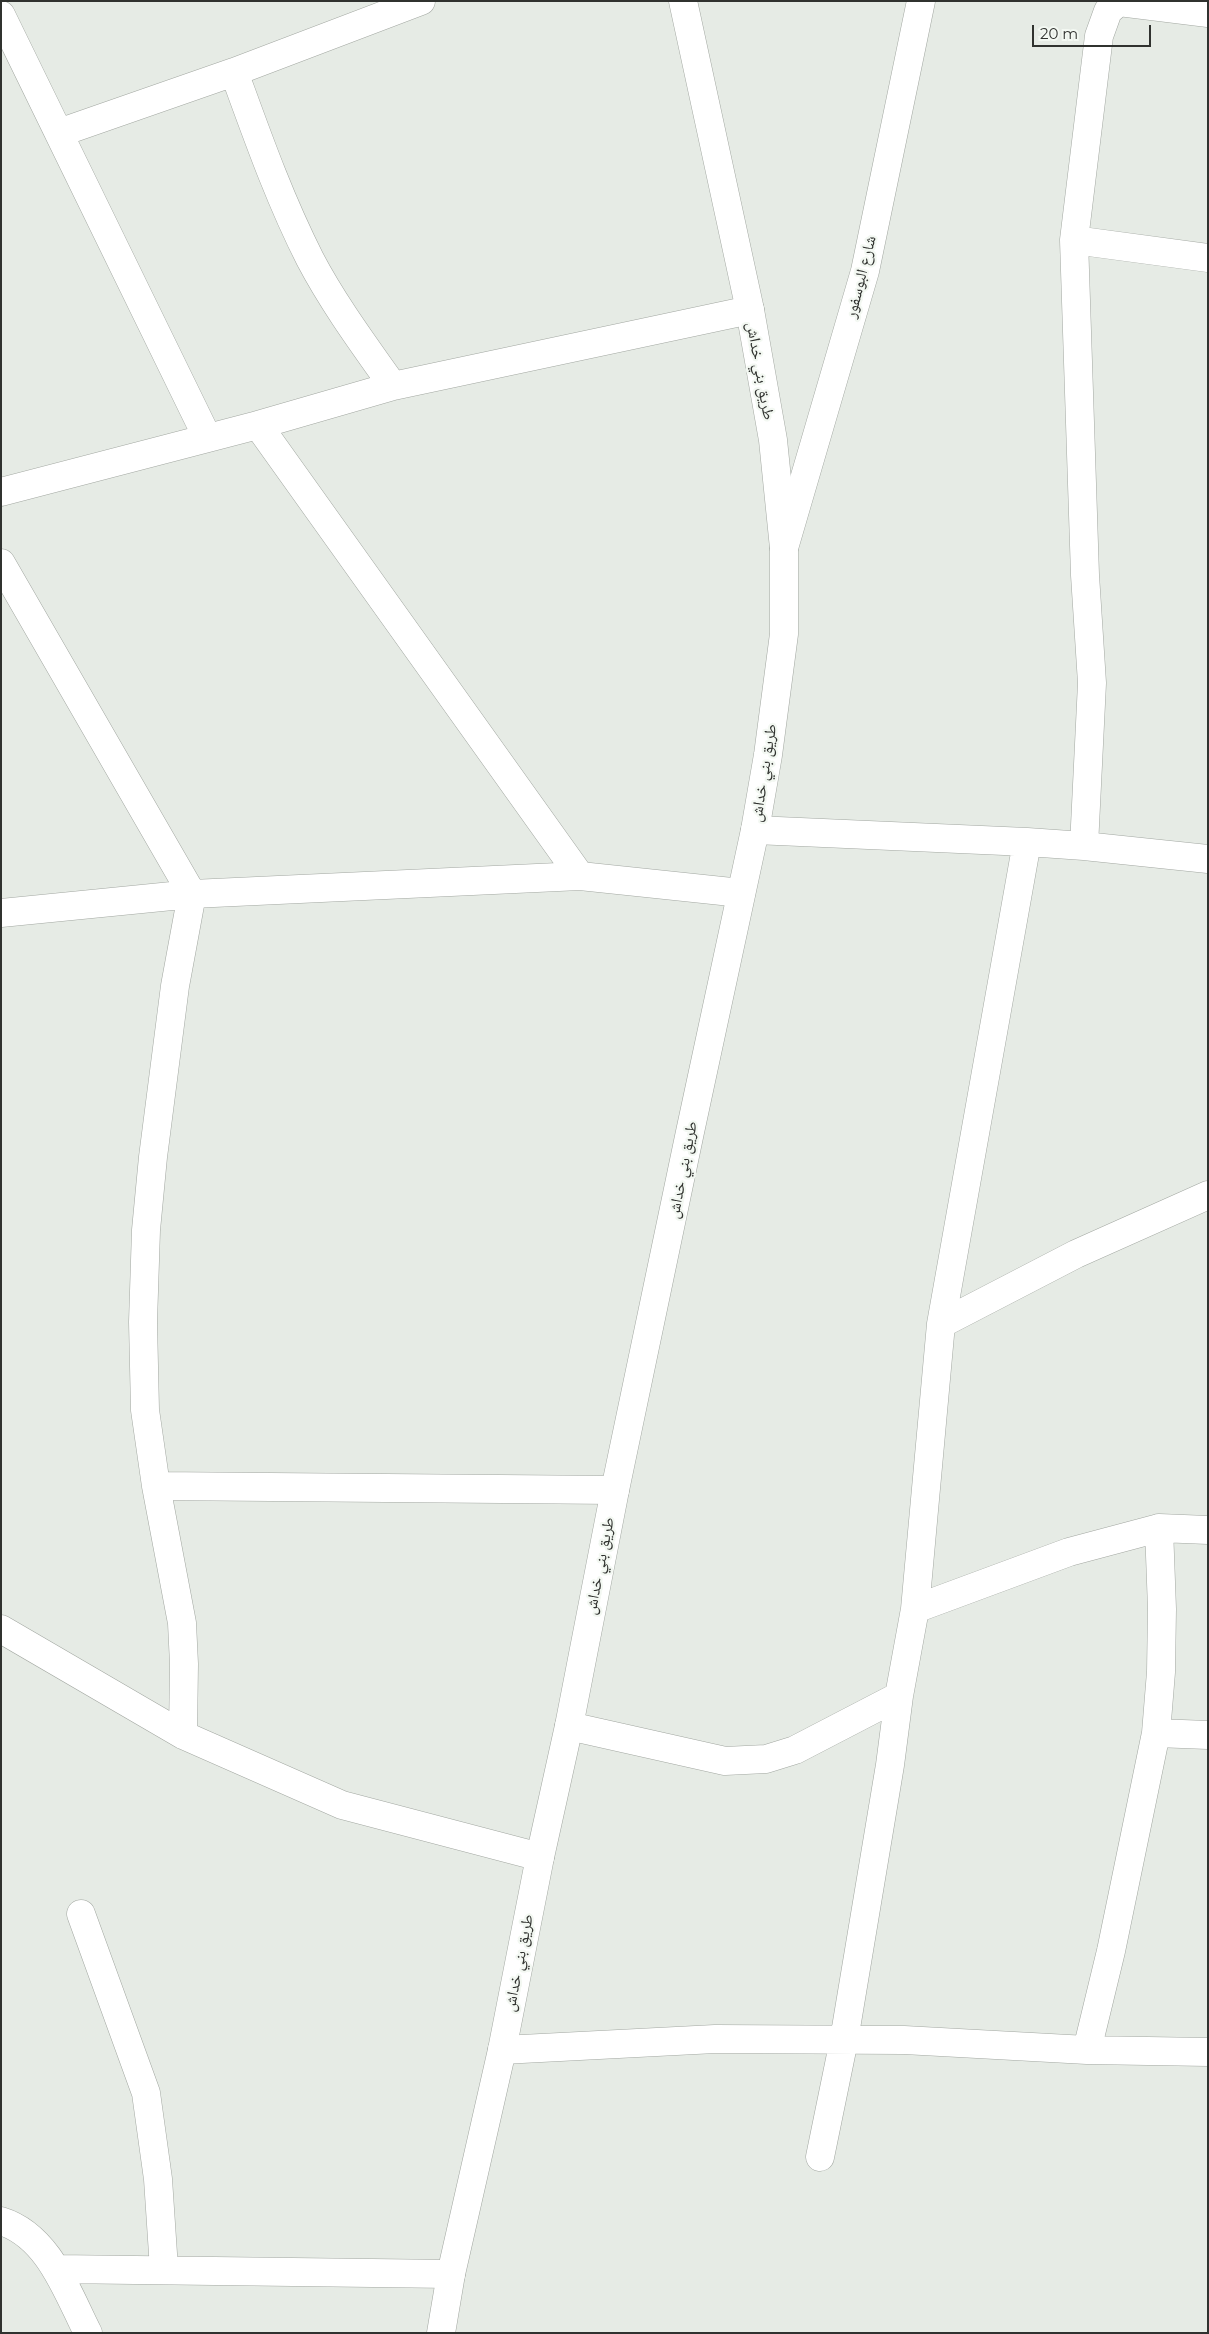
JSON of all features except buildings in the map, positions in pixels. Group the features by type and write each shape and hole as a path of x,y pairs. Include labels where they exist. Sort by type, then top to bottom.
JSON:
{"street":[{"path":"59,133 234,72 421,1"},
{"name":"طريق بني خداش","path":"441,2333 451,2274 502,2050 616,1490 755,830 768,755 784,634 784,548 773,440 750,310 683,1"},
{"name":"شارع البوسفور","path":"784,548 864,271 921,1"},
{"path":"1084,846 1092,683 1084,558 1074,240 1099,36 1108,11 1119,2 1208,13"},
{"path":"1,15 207,437"},
{"path":"234,72 279,194 311,260 348,321 393,386"},
{"path":"1074,240 1208,258"},
{"path":"1,492 258,425 393,386 750,310"},
{"path":"258,425 580,876"},
{"path":"1,563 192,894 165,1061 146,1230 143,1322 145,1410 156,1486 182,1623 184,1664 183,1735"},
{"path":"755,830 948,837 1027,842 1208,859"},
{"path":"820,2157 844,2040 889,1774 899,1696 915,1609 941,1324 1027,842"},
{"path":"1,913 192,894 580,876 741,893"},
{"path":"941,1324 1076,1254 1208,1195"},
{"path":"156,1486 616,1490"},
{"path":"915,1609 1069,1552 1159,1528 1208,1530"},
{"path":"1087,2050 1111,1951 1156,1733 1161,1672 1162,1609 1159,1528"},
{"path":"1,1629 183,1735 342,1804 540,1857"},
{"path":"569,1726 725,1761 766,1759 796,1750 899,1696"},
{"path":"1156,1733 1208,1735"},
{"path":"81,1914 146,2093 158,2179 164,2269"},
{"path":"502,2050 715,2039 967,2041 1087,2050 1208,2052"},
{"path":"1,2220 15,2225 33,2238 56,2269 88,2333"},
{"path":"56,2269 451,2274"}]}
